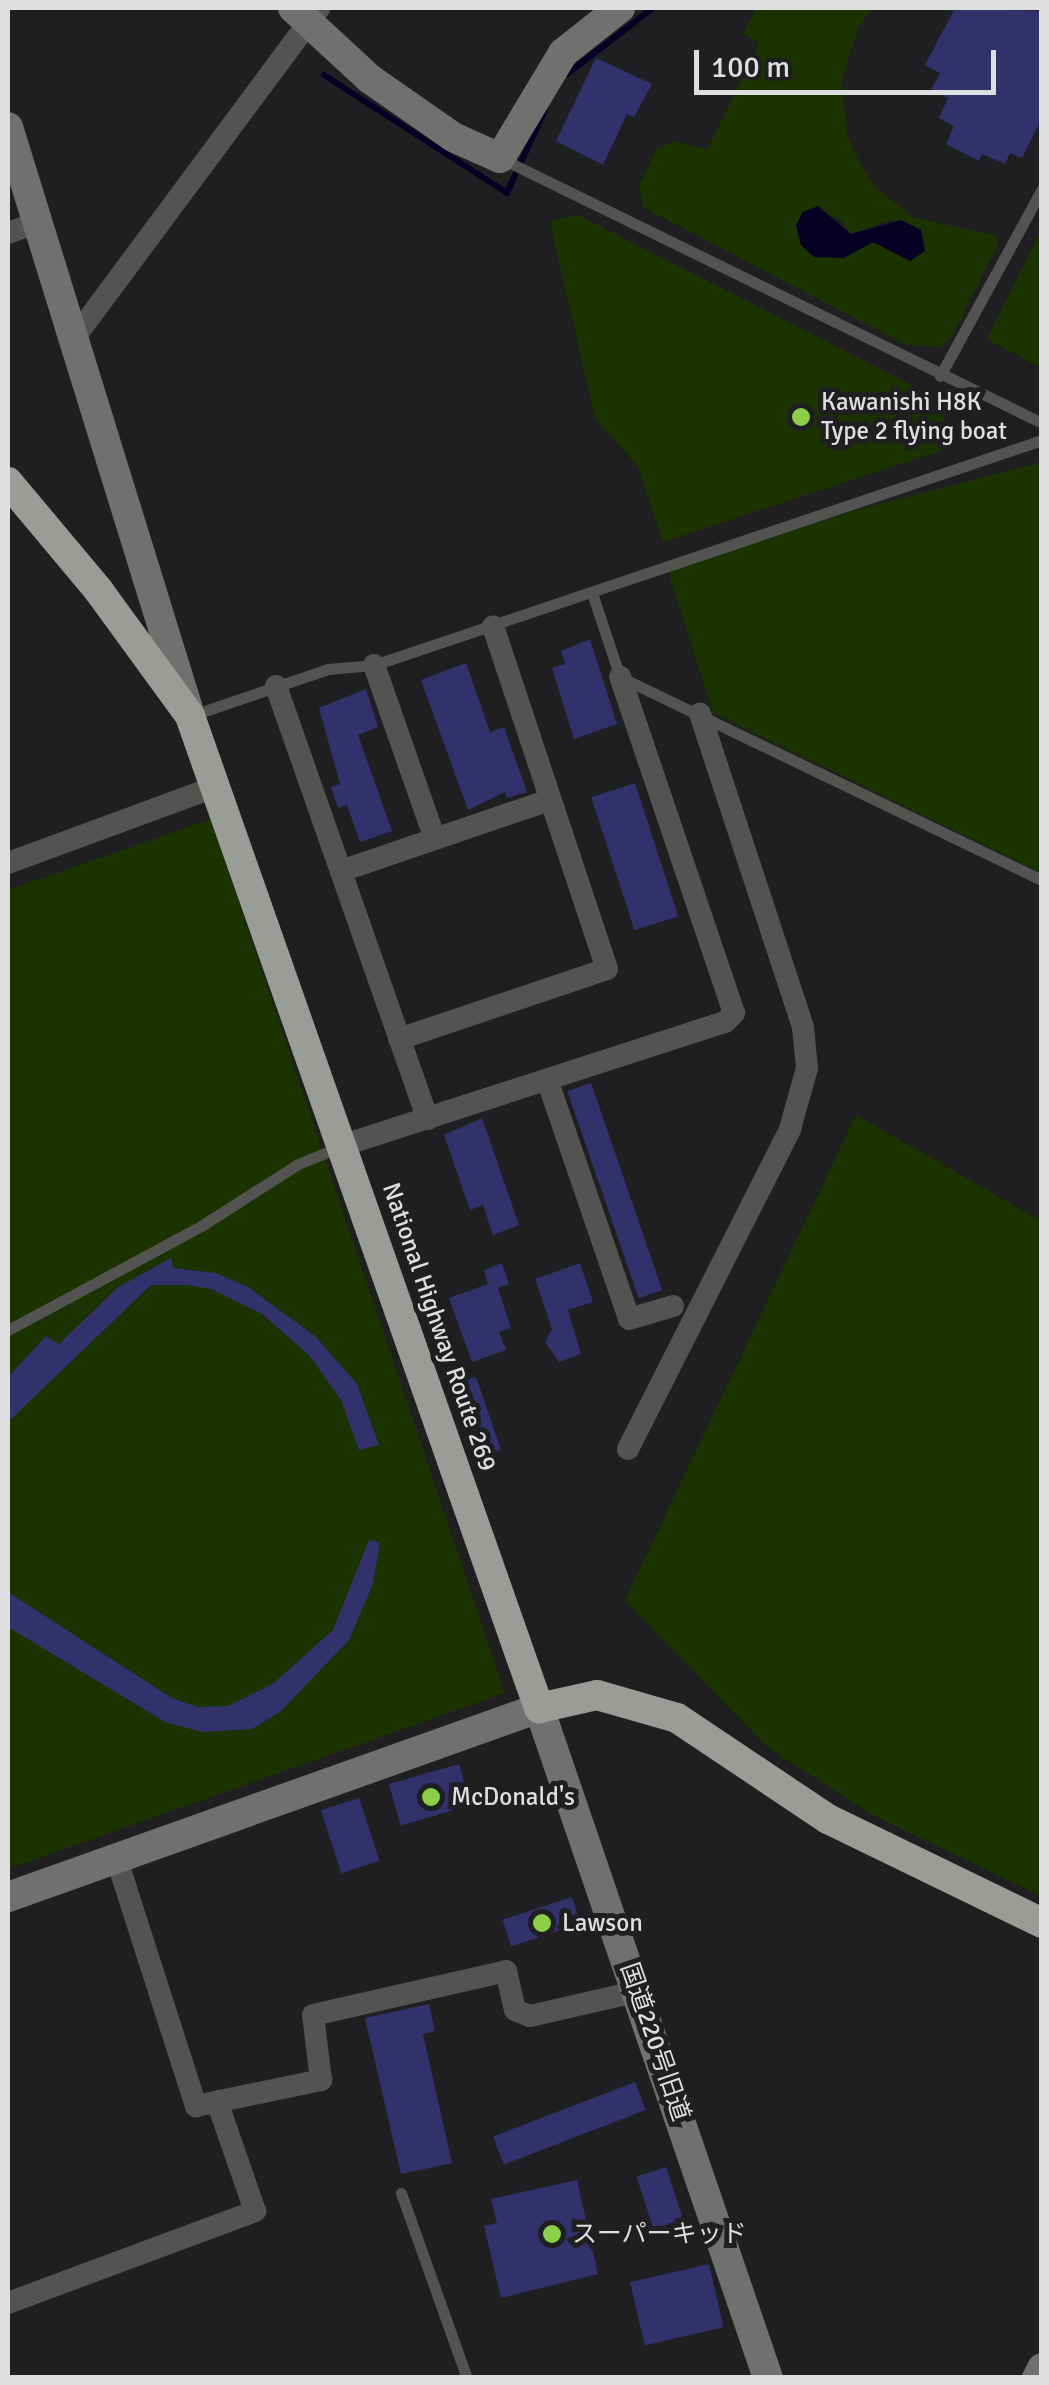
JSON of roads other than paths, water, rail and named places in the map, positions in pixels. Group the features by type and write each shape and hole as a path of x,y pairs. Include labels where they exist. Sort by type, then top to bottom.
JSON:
{"highway":[{"name":"National Highway Route 269","path":"8,482 99,591 190,716 344,1145 538,1708"},
{"path":"538,1708 597,1696 677,1718 828,1819 1042,1924"}],"street":[{"path":"75,338 308,13 370,78 452,137 512,165 563,52 620,8"},
{"path":"8,127 190,716"},
{"path":"8,232 38,222"},
{"path":"399,1039 608,969 493,626"},
{"path":"374,665 436,839"},
{"path":"344,1145 726,1022 734,1013 620,678"},
{"path":"276,686 428,1119"},
{"path":"628,1449 790,1129 807,1068 803,1027 700,713"},
{"path":"8,862 217,786"},
{"path":"341,871 549,800"},
{"path":"548,1082 630,1320 673,1306"},
{"path":"8,1897 538,1708"},
{"name":"国道220号旧道","path":"538,1708 639,1991 768,2378"},
{"path":"116,1858 196,2106 321,2080 313,2015 506,1971 516,2010 530,2016 639,1991"},
{"path":"8,2303 255,2211 216,2102"},
{"path":"1037,2378 1042,2368"}],"lane":[{"path":"512,165 1042,423"},
{"path":"940,376 1042,189"},
{"path":"190,716 328,668 374,665 1042,440"},
{"path":"592,594 620,678 1042,880"},
{"path":"8,1330 201,1226 298,1164 344,1145"},
{"path":"401,2193 467,2378"}],"waterway":[{"path":"567,74 653,8"},
{"path":"324,75 507,193 545,110"}],"place":[{"name":"Kawanishi H8K Type 2 flying boat","path":"801,417"},
{"name":"McDonald's","path":"431,1797"},
{"name":"Lawson","path":"542,1923"},
{"name":"スーパーキッド","path":"552,2234"}]}
